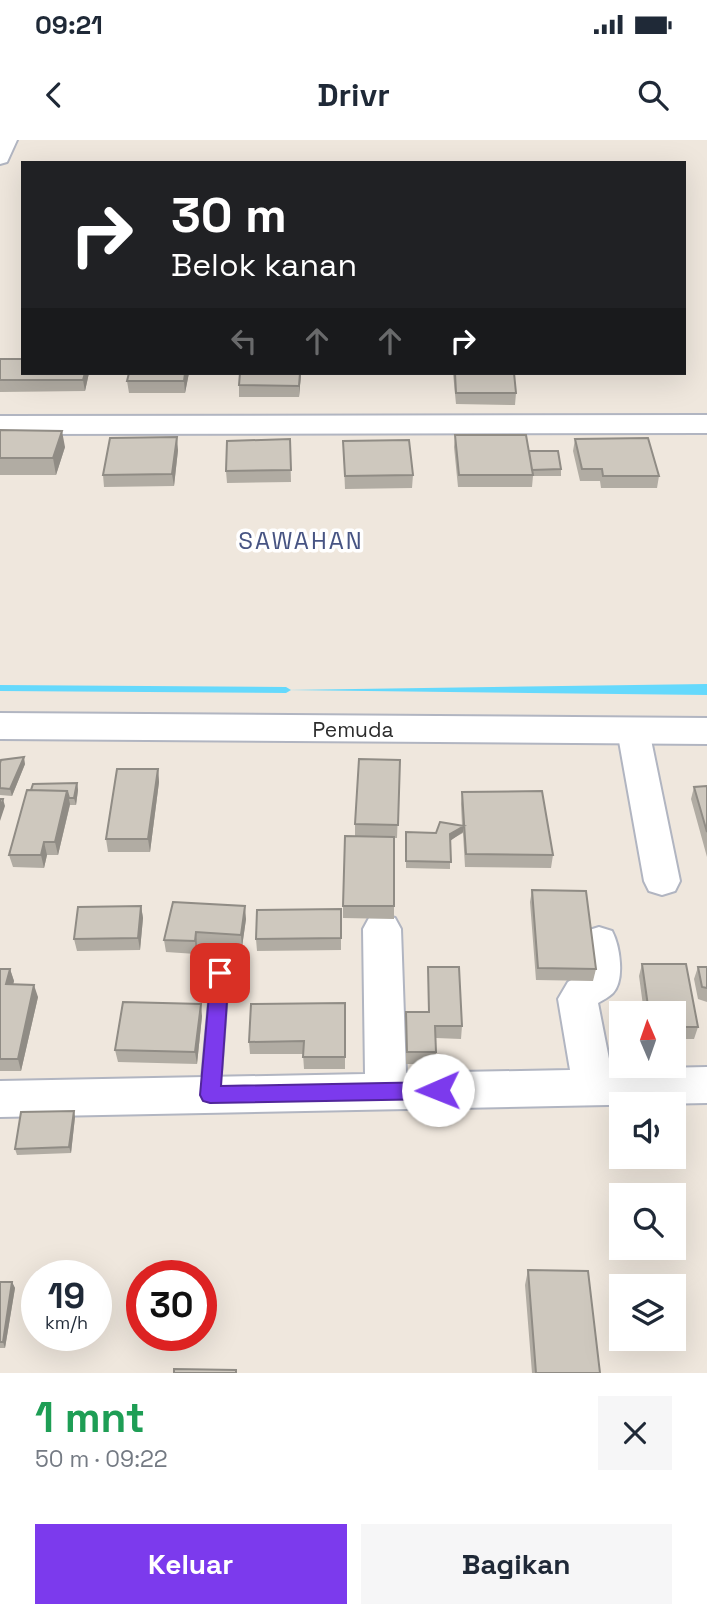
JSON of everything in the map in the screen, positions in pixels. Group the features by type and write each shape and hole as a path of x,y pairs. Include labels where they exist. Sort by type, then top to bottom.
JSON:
{"street":[{"path":"0,158 8,140"},
{"path":"0,425 707,424"},
{"name":"Pemuda","path":"0,726 707,730"},
{"path":"634,730 662,881"},
{"path":"382,929 386,1091"},
{"path":"594,1087 578,999 582,993 600,981 599,942"},
{"path":"0,1099 707,1085"}],"lane":[{"path":"210,1095 220,973"}],"water":[{"path":"707,684 707,695 286,690"}],"building":[{"path":"0,359 21,359 21,375 84,375 83,380 0,380"},
{"path":"128,375 185,375 184,381 127,381"},
{"path":"240,375 300,375 299,386 239,385"},
{"path":"455,375 514,375 516,393 456,393"},
{"path":"0,430 62,431 53,458 0,458"},
{"path":"455,435 526,435 533,475 459,475"},
{"path":"177,437 172,474 103,475 110,438"},
{"path":"648,438 659,476 603,476 602,469 582,469 575,439"},
{"path":"290,439 291,470 226,471 227,441"},
{"path":"409,440 413,475 345,476 343,441"},
{"path":"529,451 558,451 561,469 532,470"},
{"path":"24,757 10,789 0,788 1,760"},
{"path":"359,759 400,760 398,825 355,824"},
{"path":"117,769 158,769 148,839 106,839"},
{"path":"77,783 74,798 69,798 67,791 31,790 33,784"},
{"path":"707,786 707,832 694,787"},
{"path":"27,790 67,791 55,842 44,842 41,855 9,855"},
{"path":"542,791 553,855 466,854 462,792"},
{"path":"440,822 464,826 450,834 451,862 406,861 406,832 436,833"},
{"path":"345,836 394,837 394,906 343,906"},
{"path":"532,890 586,891 596,969 538,968"},
{"path":"173,902 245,906 241,935 196,932 195,941 164,940"},
{"path":"141,906 138,938 74,939 78,907"},
{"path":"341,909 341,938 256,939 257,910"},
{"path":"642,964 686,964 698,1027 686,1027 686,1001 647,1001"},
{"path":"428,967 459,967 462,1026 435,1026 436,1052 407,1052 406,1012 429,1012"},
{"path":"698,967 707,967 707,988 702,987"},
{"path":"0,969 10,969 6,984 34,985 18,1059 0,1059"},
{"path":"123,1002 201,1004 195,1052 115,1050"},
{"path":"345,1003 345,1057 303,1057 304,1041 249,1042 251,1004"},
{"path":"74,1111 69,1147 15,1149 21,1112"},
{"path":"528,1270 588,1271 600,1373 536,1373"},
{"path":"0,1282 12,1282 3,1342 0,1342"},
{"path":"174,1369 236,1370 236,1373 174,1373"}],"waterway":[{"path":"0,688 286,690"}],"district":[{"name":"SAWAHAN","path":"301,541"}],"route":[{"path":"220,973 210,1095 438,1090"}]}
